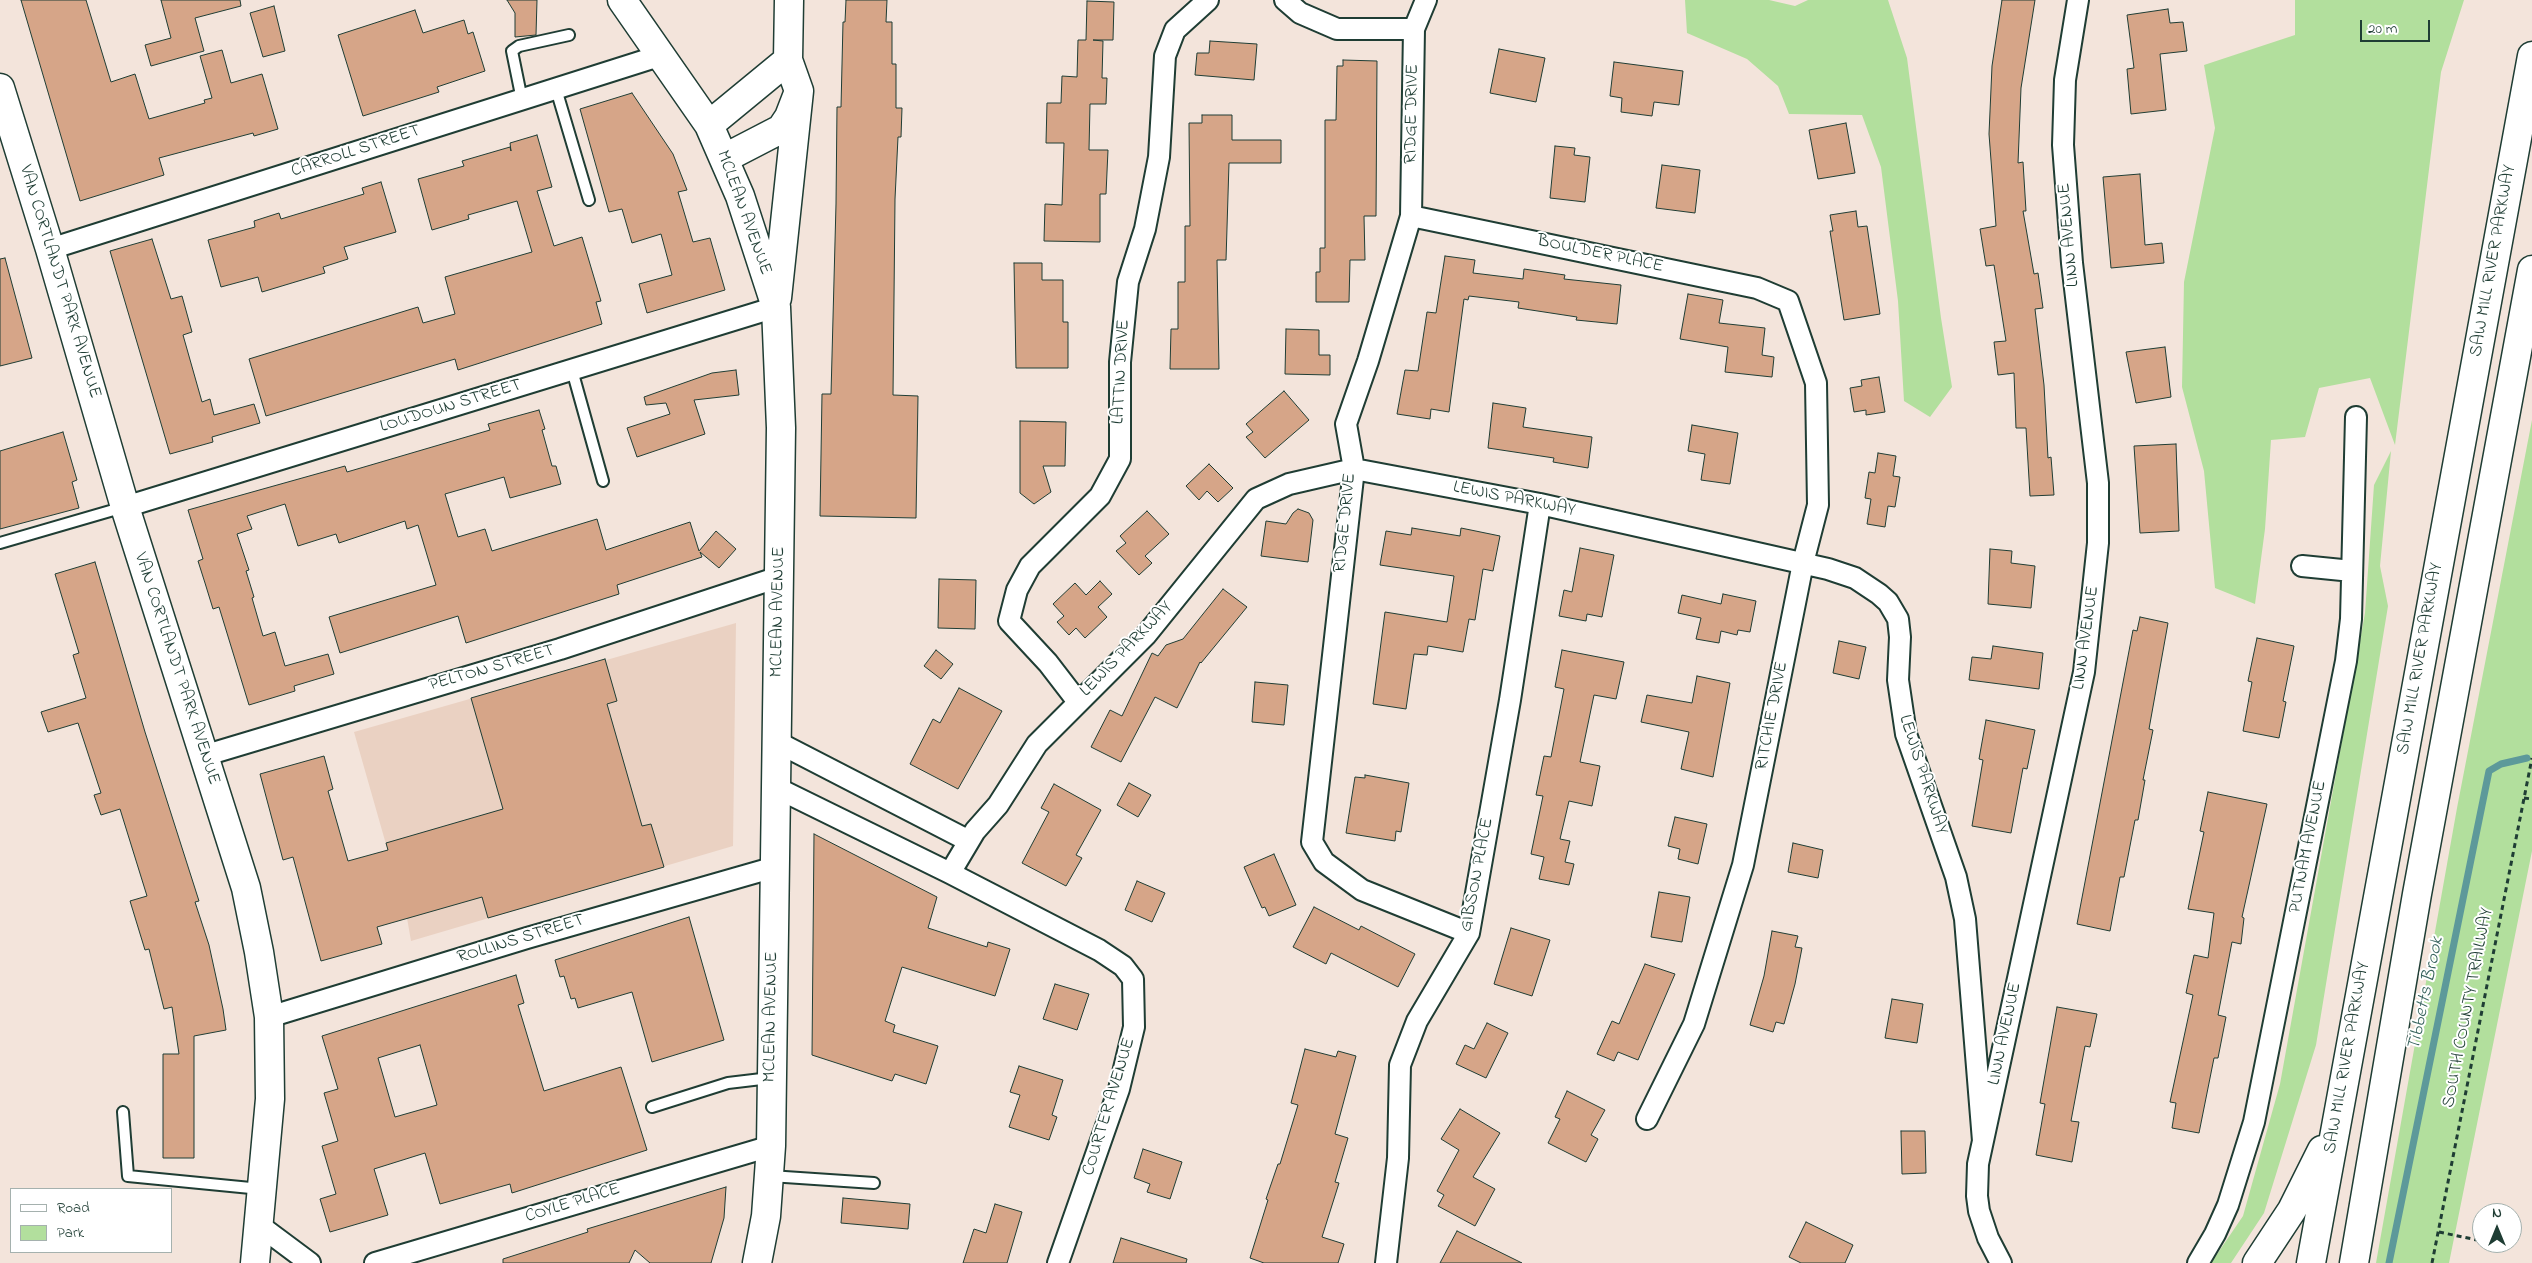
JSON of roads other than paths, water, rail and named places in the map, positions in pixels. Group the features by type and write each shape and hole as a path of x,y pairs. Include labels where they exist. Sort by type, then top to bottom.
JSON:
{"main road":[{"name":"MCLEAN AVENUE","path":"622,0 709,125 740,196 776,307 781,428 771,1146 764,1233 756,1263"},
{"path":"776,307 799,91 788,60 788,0"},
{"name":"SAW MILL RIVER PARKWAY","path":"2311,1263 2532,56"},
{"path":"709,125 788,60"},
{"name":"VAN CORTLANDT PARK AVENUE","path":"0,88 50,249 125,507 246,888 259,952 269,1017 270,1099 255,1263"},
{"path":"725,158 781,129 789,117 799,91"},
{"path":"2354,1263 2416,903 2532,270"},
{"path":"2257,1263 2292,1210 2336,1122"}],"street":[{"name":"LATTIN DRIVE","path":"1078,702 1048,663 1009,621 1016,590 1030,566 1100,496 1120,459 1120,362 1128,282 1145,229 1159,157 1165,56 1175,30 1208,0"},
{"path":"1285,0 1300,13 1337,29 1414,29"},
{"name":"RIDGE DRIVE","path":"1426,0 1414,29 1411,216 1368,361 1346,424 1354,469 1312,842 1324,862 1362,890 1469,933"},
{"name":"LINN AVENUE","path":"2001,1263 1986,1231 1977,1196 1978,1164 2084,672 2096,579 2100,514 2071,255 2063,130 2068,58 2078,0"},
{"name":"CARROLL STREET","path":"50,249 662,55"},
{"name":"BOULDER PLACE","path":"1411,216 1757,288 1788,301"},
{"name":"RITCHIE DRIVE","path":"1647,1119 1694,1024 1743,865 1804,564 1818,505 1816,383 1788,301"},
{"name":"LOUDOUN STREET","path":"125,507 776,307"},
{"name":"PUTNAM AVENUE","path":"2198,1263 2215,1234 2228,1205 2259,1097 2346,660 2351,619 2356,417"},
{"name":"LEWIS PARKWAY","path":"950,873 975,831 998,805 1037,744 1146,635 1256,499 1289,484 1354,469 1540,504 1844,574 1861,582 1888,602 1898,619 1898,680 1906,734 1956,877 1965,919 1983,1141"},
{"name":"GIBSON PLACE","path":"1386,1263 1398,1158 1400,1065 1417,1021 1469,933 1510,700 1540,504"},
{"path":"2302,566 2352,571"},
{"name":"PELTON STREET","path":"203,756 560,649 779,577"},
{"path":"778,742 969,841"},
{"path":"777,788 950,873"},
{"name":"ROLLINS STREET","path":"269,1017 527,938 775,867"},
{"name":"COURTER AVENUE","path":"950,873 1099,950 1123,966 1133,979 1134,1027 1119,1089 1058,1263"},
{"name":"COYLE PLACE","path":"375,1263 771,1146"},
{"path":"259,1225 310,1263"}],"lane":[{"path":"522,100 512,51 519,46 569,35"},
{"path":"556,89 589,200"},
{"path":"572,370 603,481"},
{"path":"0,543 125,507"},
{"path":"652,1107 728,1083 771,1078"},
{"path":"123,1112 128,1176 262,1189"},
{"path":"769,1176 874,1183"}],"waterway":[{"name":"Tibbetts Brook","path":"2389,1263 2489,771 2501,764 2527,758"}]}
